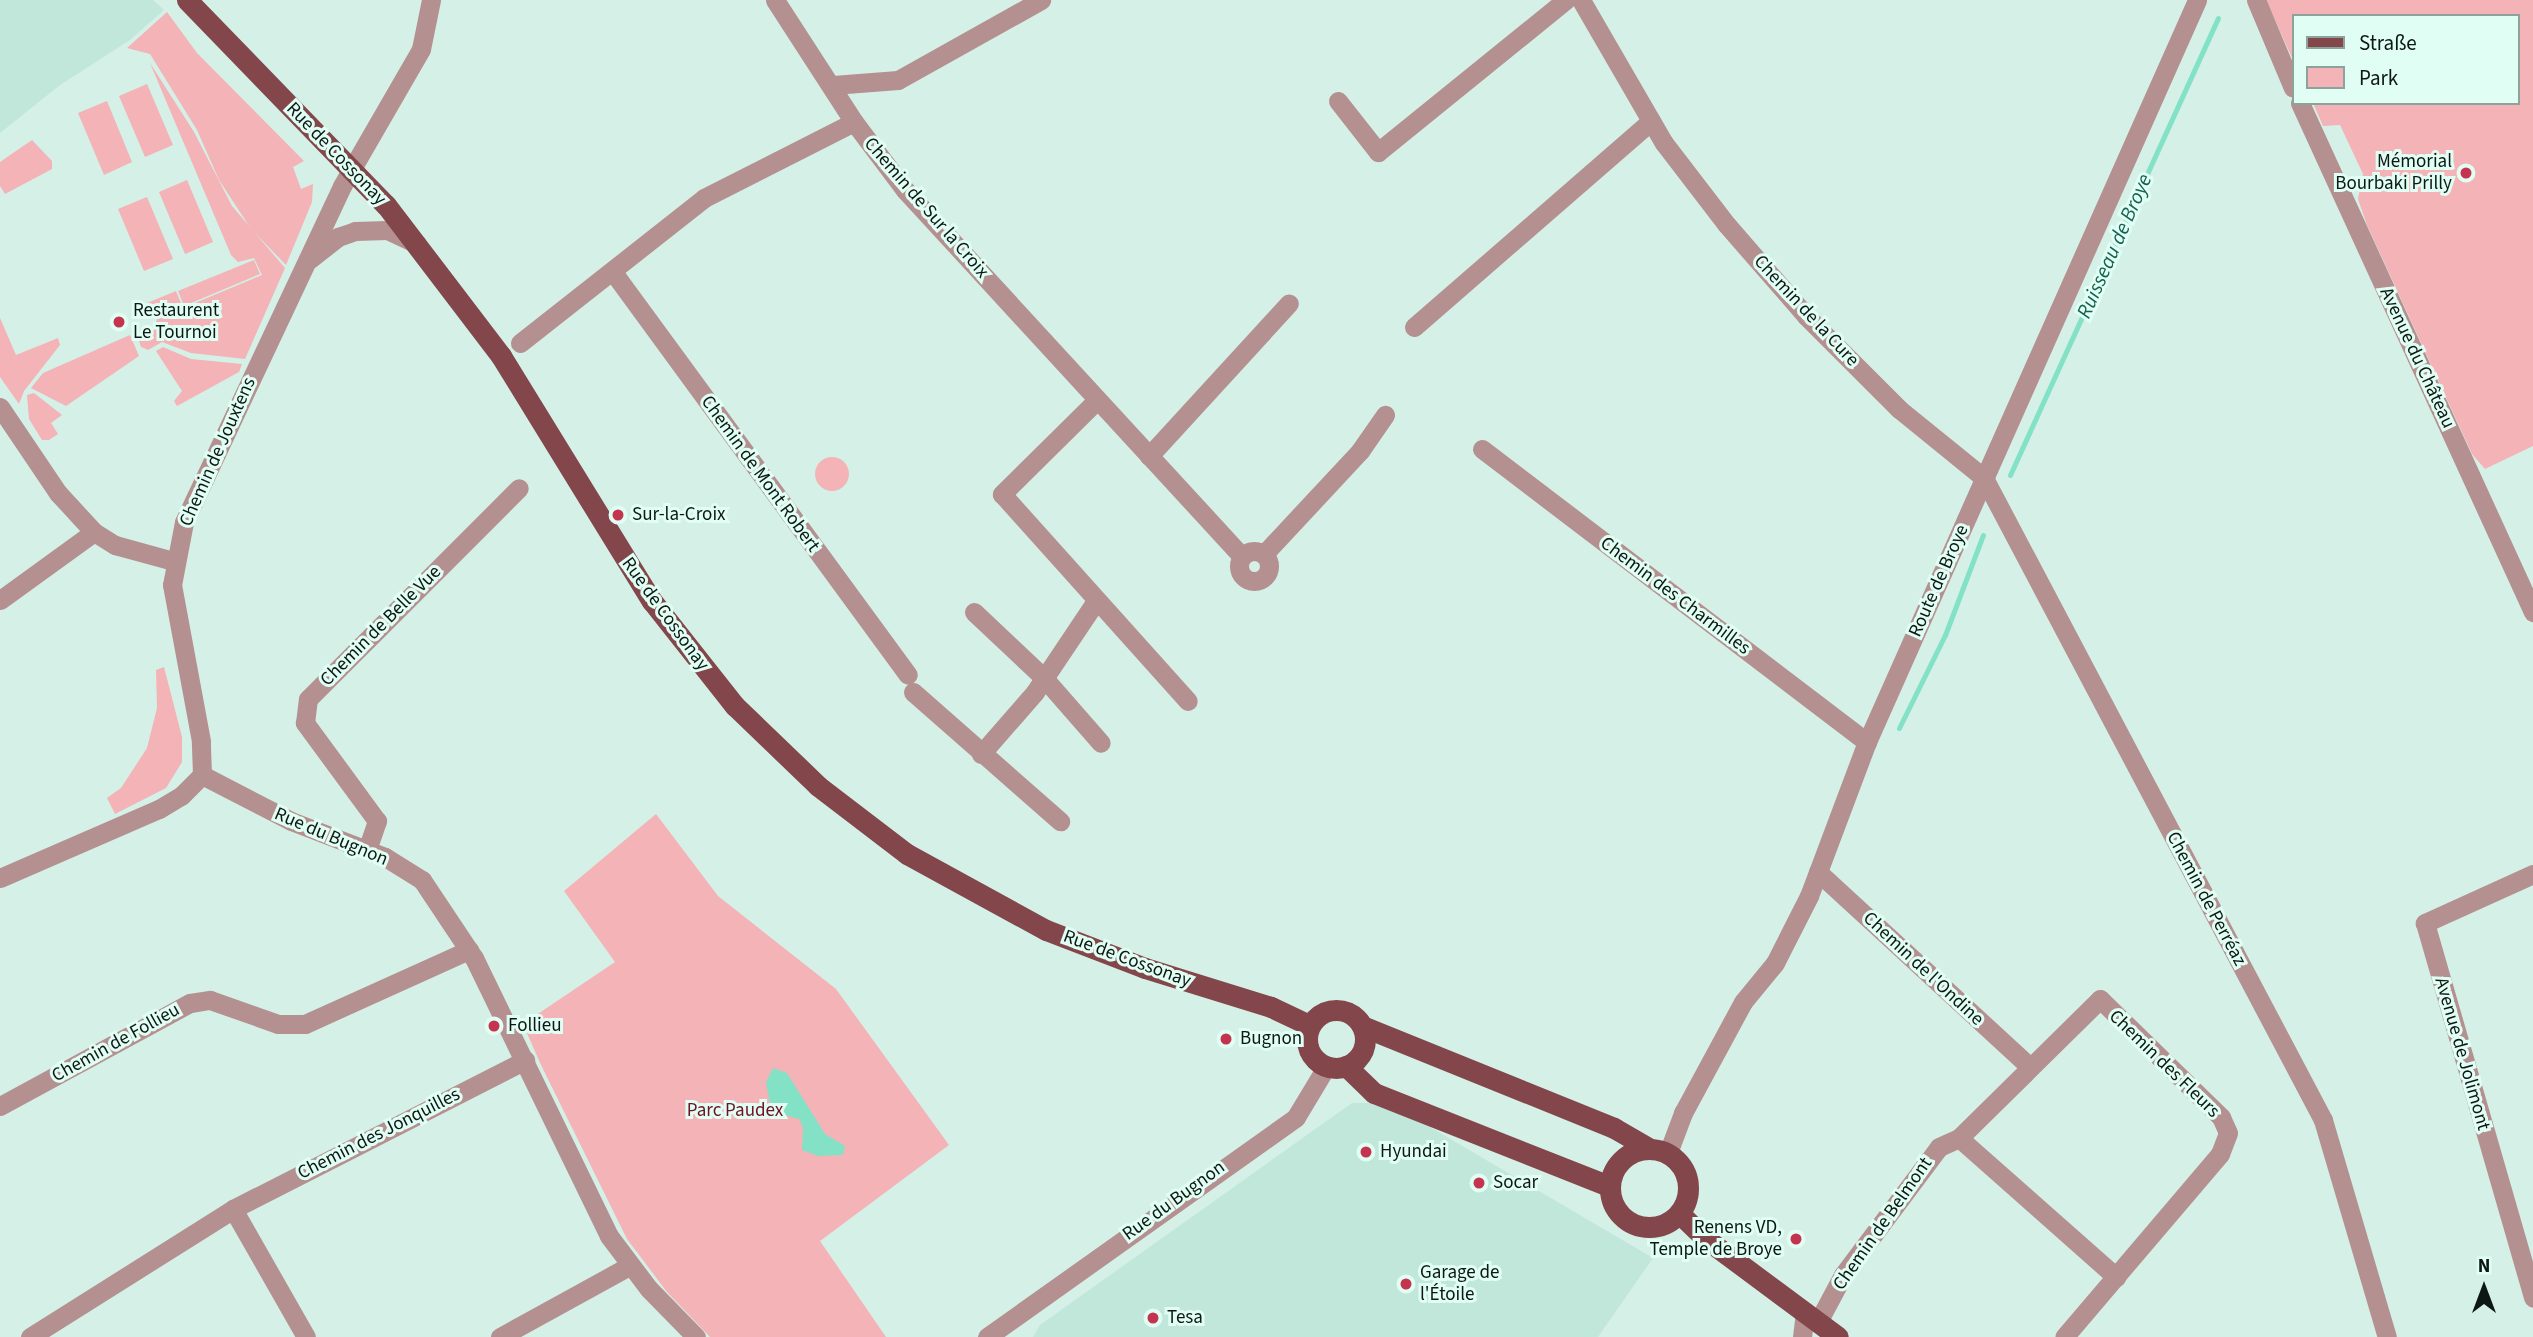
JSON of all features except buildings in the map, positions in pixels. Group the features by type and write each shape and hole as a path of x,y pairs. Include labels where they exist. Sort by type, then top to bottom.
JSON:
{"main road":[{"name":"Rue de Cossonay","path":"187,0 351,169 417,244 501,356 642,587 735,706 818,786 907,854 1046,930 1145,968 1271,1007 1309,1025"},
{"path":"1609,1186 1374,1093 1336,1067 1312,1057 1306,1042 1309,1025 1320,1013 1336,1009 1352,1014 1362,1026 1615,1128 1658,1151 1685,1171 1689,1193 1680,1214 1661,1226 1638,1226 1619,1214 1609,1186 1618,1164 1631,1153 1658,1151"},
{"path":"1336,1067 1363,1050 1362,1026"},
{"path":"1680,1214 1706,1239 1838,1337"}],"street":[{"name":"Chemin de Jouxtens","path":"202,775 201,741 174,609 173,561 203,477 351,169 421,49 431,0"},
{"name":"Chemin de Sur la Croix","path":"775,0 833,85 854,122 905,190 1089,385 1097,400 1242,556"},
{"path":"833,85 898,80 1041,0"},
{"path":"1338,102 1378,152 1566,0"},
{"name":"Chemin de la Cure","path":"1581,0 1651,121 1727,225 1806,316 1899,409 1984,478"},
{"name":"Route de Broye","path":"1658,1151 1683,1113 1743,1002 1775,963 1818,872 1867,743 2197,0"},
{"path":"2254,3 2292,86"},
{"name":"Avenue du Château","path":"2301,105 2533,612"},
{"path":"1414,327 1651,121"},
{"path":"520,343 704,198 854,122"},
{"name":"Chemin de Jouxtens","path":"307,262 338,237 355,231 387,230 417,244"},
{"name":"Chemin de Mont Robert","path":"613,272 911,683 981,754"},
{"path":"1149,456 1289,303"},
{"path":"1097,400 1002,494 1188,701"},
{"path":"0,407 58,493 94,533 115,545 173,561"},
{"path":"1264,554 1360,451 1385,415"},
{"name":"Chemin des Charmilles","path":"1482,449 1867,743"},
{"name":"Chemin de Perréaz","path":"1984,478 2323,1120 2387,1337"},
{"name":"Chemin de Belle Vue","path":"368,850 376,821 305,723 308,699 519,488"},
{"path":"0,600 94,533"},
{"path":"1255,551 1264,554 1269,571 1254,581 1240,570 1242,556 1255,551"},
{"path":"1060,821 981,754 1044,678 1096,601"},
{"path":"974,612 1044,678 1101,743"},
{"path":"0,878 159,809 181,796 202,775"},
{"name":"Rue du Bugnon","path":"202,775 290,821 368,850 422,880 469,950 609,1236 629,1266 696,1337"},
{"name":"Chemin de l'Ondine","path":"1818,872 2028,1066"},
{"name":"Avenue de Jolimont","path":"2533,874 2425,923 2533,1298"},
{"name":"Chemin de Follieu","path":"0,1106 190,1003 210,1000 278,1024 304,1024 469,950"},
{"name":"Chemin des Fleurs","path":"2028,1066 2100,999 2221,1117 2228,1133 2220,1154 2064,1337"},
{"name":"Chemin des Jonquilles","path":"30,1337 233,1209 525,1060"},
{"name":"Chemin de Belmont","path":"1812,1318 1888,1210 1939,1147 1959,1138 2028,1066"},
{"name":"Rue du Bugnon","path":"987,1337 1008,1331 1084,1266 1296,1117 1336,1067"},
{"path":"1959,1138 2116,1277"},
{"path":"233,1209 306,1337"},
{"path":"500,1337 629,1266"},
{"path":"1802,1337 1812,1318"}],"shaded area":[{"path":"0,0 153,0 164,10 130,40 60,85 0,133"},
{"path":"773,1068 787,1073 825,1134 845,1146 843,1155 818,1156 802,1150 803,1127 799,1119 774,1112 770,1105 766,1082"},
{"path":"1352,1103 1373,1103 1413,1117 1653,1258 1598,1337 1033,1337 1040,1325"}],"green space":[{"path":"2266,0 2533,0 2533,446 2485,469 2472,454 2367,225 2358,199 2363,174 2340,125 2323,126 2314,105 2519,105 2519,14 2292,14 2292,58"},
{"path":"167,12 197,53 304,161 293,167 301,189 313,184 312,202 286,265 251,229 219,180 197,130 150,54 127,48"},
{"path":"150,63 194,132 232,206 285,268 245,359 191,353 162,342 148,350 141,347 137,335 151,330 157,320 154,313 149,315 147,303 176,291 183,308 262,275 254,258 238,262 231,255"},
{"path":"147,84 173,145 145,157 119,96"},
{"path":"107,101 132,162 104,175 78,113"},
{"path":"32,140 52,161 52,169 5,194 0,186 0,162"},
{"path":"187,180 213,242 185,254 159,192"},
{"path":"147,197 173,259 144,271 118,209"},
{"path":"254,260 260,274 184,306 178,291"},
{"path":"0,318 16,355 58,338 60,345 24,391 19,404 0,377"},
{"path":"130,335 139,356 66,406 31,388 43,373"},
{"path":"163,347 191,359 242,364 239,372 177,406 174,401 182,391 156,351"},
{"path":"34,393 62,415 51,423 58,434 49,440 42,440 29,419 27,395"},
{"path":"832,457 844,462 849,474 844,486 832,491 820,486 815,474 820,462"},
{"path":"164,667 182,737 182,762 166,788 115,814 107,798 121,788 147,748 157,708 156,670"},
{"name":"Parc Paudex","path":"656,814 718,896 836,989 949,1145 820,1241 886,1337 710,1337 667,1292 627,1239 541,1065 523,1024 615,962 564,891"}],"waterway":[{"name":"Ruisseau de Broye","path":"2010,475 2218,18"},
{"name":"Ruisseau de Broye","path":"1899,728 1945,635 1983,535"}],"place":[{"name":"Mémorial Bourbaki Prilly","path":"2466,173"},
{"name":"Restaurent Le Tournoi","path":"119,322"},
{"name":"Sur-la-Croix","path":"618,515"},
{"name":"Follieu","path":"494,1026"},
{"name":"Bugnon","path":"1226,1039"},
{"name":"Hyundai","path":"1366,1152"},
{"name":"Socar","path":"1479,1183"},
{"name":"Renens VD, Temple de Broye","path":"1796,1239"},
{"name":"Garage de l'Étoile","path":"1406,1284"},
{"name":"Tesa","path":"1153,1318"}]}
